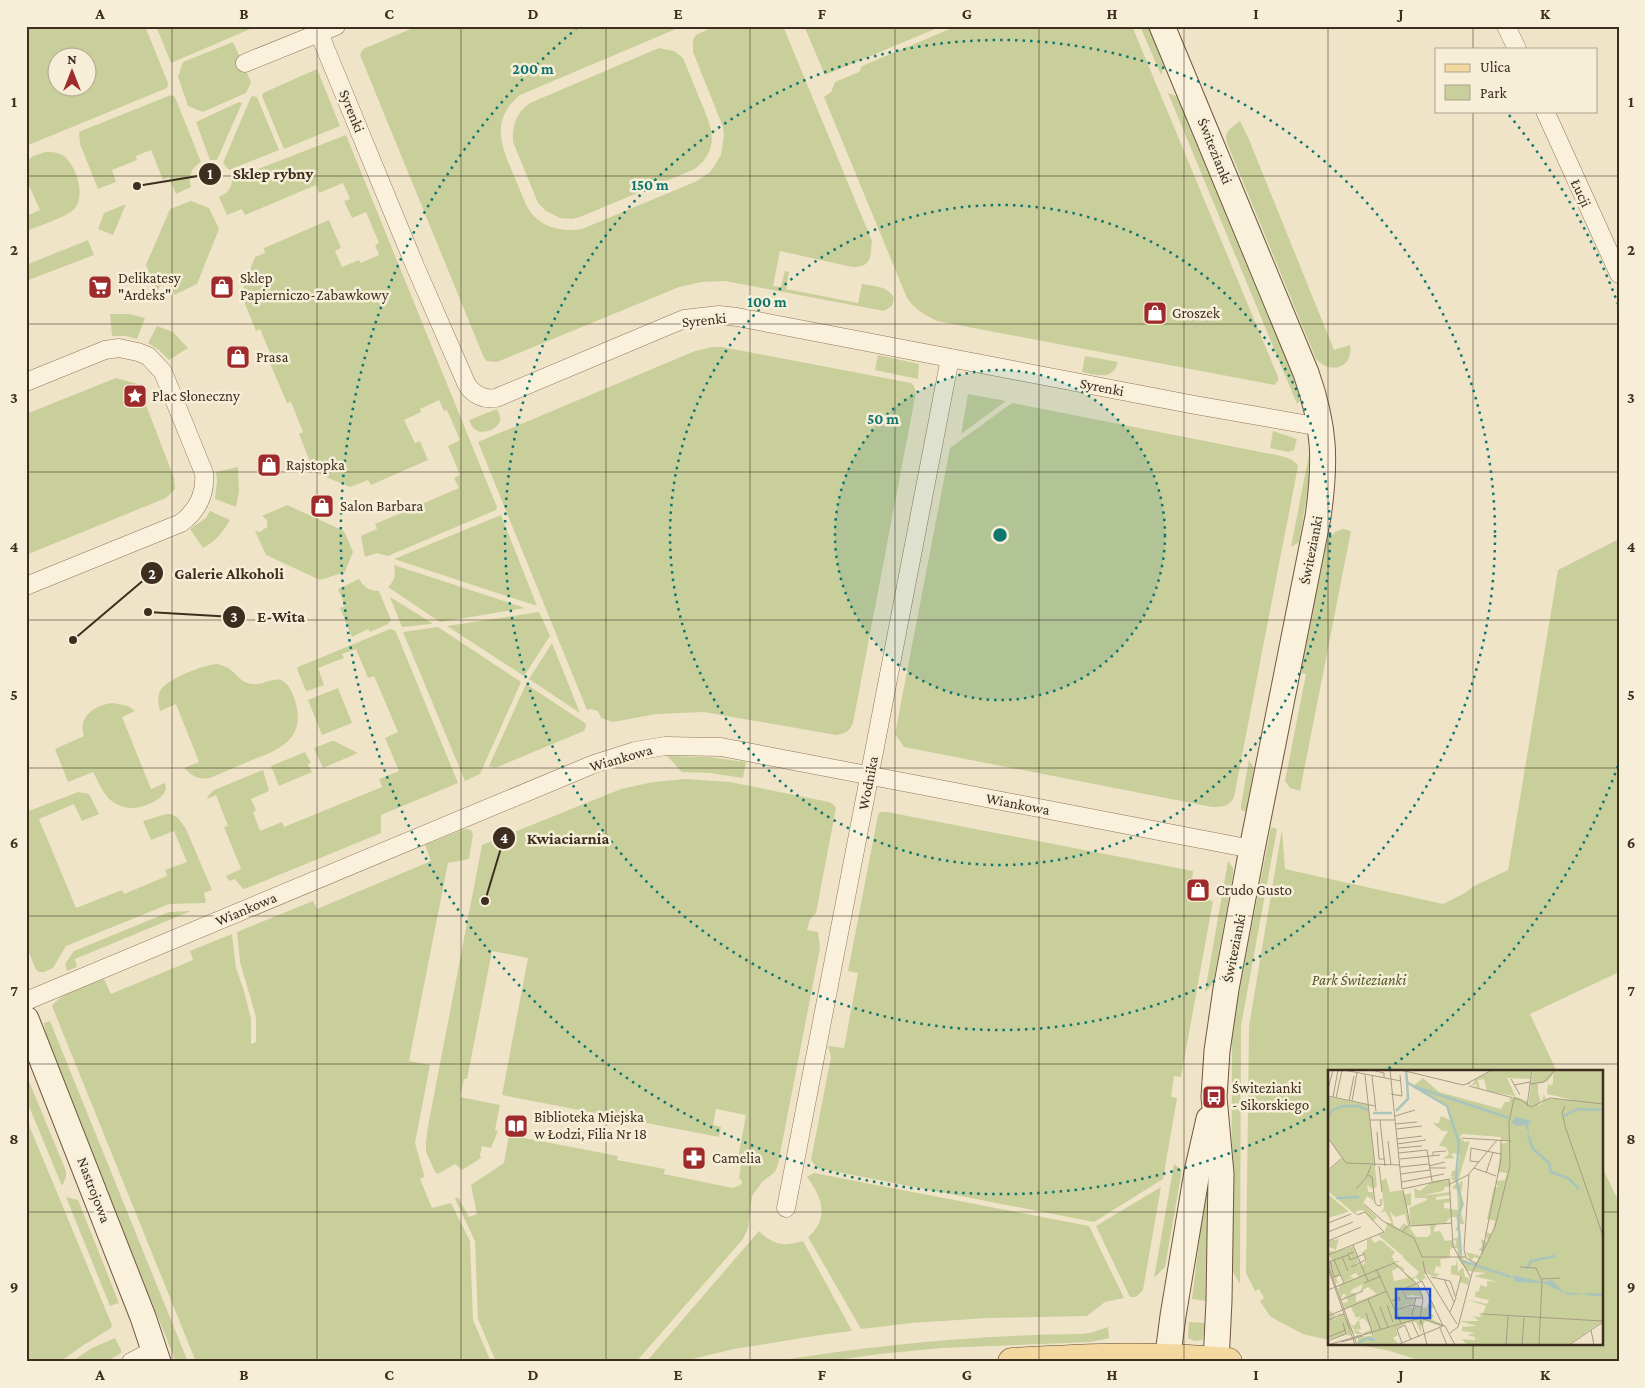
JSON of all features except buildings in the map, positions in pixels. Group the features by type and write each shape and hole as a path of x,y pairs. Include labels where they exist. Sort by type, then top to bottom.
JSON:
{"main road":[{"path":"1012,1362 1109,1357 1220,1361"}],"street":[{"path":"245,63 336,26"},
{"name":"Świtezianki","path":"1162,26 1306,373 1321,427 1324,470 1318,517 1226,989 1214,1097 1197,1172 1167,1359"},
{"path":"1506,26 1516,48"},
{"name":"Syrenki","path":"319,33 467,384 472,391 481,397 496,398 684,319 719,315 1321,427"},
{"name":"Łucji","path":"1544,112 1619,274"},
{"path":"26,382 106,350 119,348 148,356 164,372 204,473 205,484 204,492 196,508 181,523 26,586"},
{"name":"Wodnika","path":"786,1208 950,358"},
{"name":"Wiankowa","path":"26,1001 594,764 635,751 666,746 721,747 1252,849"},
{"name":"Nastrojowa","path":"26,1019 143,1317 156,1356"},
{"name":"Świtezianki","path":"1214,1097 1221,1174 1220,1361"},
{"path":"131,1362 156,1356"}],"green space":[{"path":"26,26 145,26 168,83 167,88 26,146"},
{"path":"156,26 257,26 171,63"},
{"path":"418,26 683,26 520,95 504,116 501,138 507,160 529,210 540,221 551,227 570,230 582,229 697,181 710,172 721,155 724,135 723,127 693,52 693,40 696,35 715,26 783,26 872,241 869,260 859,267 780,251 773,286 781,287 785,271 789,272 786,289 858,303 862,284 871,285 880,287 891,294 894,298 892,306 884,311 725,281 702,282 679,287 497,362 487,361 484,358 360,55 363,49"},
{"path":"804,26 942,26 825,75"},
{"path":"957,26 1132,26 1278,377 1278,381 1274,385 937,321 913,306 907,298 824,97 831,92 835,82 859,72 862,66"},
{"path":"1140,26 1148,26 1157,44 1163,64 1161,75"},
{"path":"233,42 251,82 246,93 203,112 188,106 178,77 183,62"},
{"path":"659,48 674,51 683,58 705,111 712,137 708,153 703,161 695,169 580,217 572,219 560,218 546,211 538,203 513,142 513,130 518,115 530,103"},
{"path":"317,69 340,126 284,149 262,96 263,93"},
{"path":"1168,93 1176,96 1179,102 1290,369 1299,393 1300,401 1297,404"},
{"path":"171,95 175,97 201,162 191,173 191,187 176,194 169,177 163,180 151,150 136,156 137,160 112,170 116,182 98,189 80,144 79,133"},
{"path":"252,96 257,97 279,150 229,170 223,163"},
{"path":"239,102 242,103 217,160 210,160 196,122"},
{"path":"1240,121 1334,350 1350,345 1348,359 1340,367 1328,367 1316,359 1227,143 1227,133"},
{"path":"346,135 497,507 496,510 388,556 377,553 365,557 361,536 377,529 375,524 459,488 454,478 460,475 448,446 460,440 447,410 444,411 439,400 420,409 421,412 404,420 415,443 420,441 428,460 371,485 368,480 350,487 314,472 299,434 303,432 291,402 287,403 269,361 273,360 260,329 256,331 241,294 255,257 265,253 264,248 329,220 341,248 335,251 342,267 359,260 361,263 379,255 375,245 379,243 366,212 352,218 344,201 350,199 343,183 319,193 316,185 245,215 242,209 227,215 219,197 228,190 232,179"},
{"path":"45,152 59,154 68,160 76,174 80,191 79,199 77,206 72,211 26,231 26,216 40,210 26,179 26,162 33,156"},
{"path":"191,201 209,208 219,229 197,284 174,295 172,287 166,284 160,286 157,291 146,265 170,209"},
{"path":"126,204 113,235 98,229 104,213"},
{"path":"88,240 94,255 26,281 26,265"},
{"path":"110,314 129,314 145,318 137,339 126,336 112,336"},
{"path":"157,326 173,332 188,348 169,360 148,343"},
{"path":"722,347 911,383 916,392 853,723 847,732 842,734 836,735 704,712 656,714 613,722 601,718 598,711 587,710 478,442 695,351"},
{"path":"878,355 919,364 918,379 875,370"},
{"path":"1085,356 1118,362 1116,368 1108,374 1082,372"},
{"path":"116,378 138,384 174,478 175,489 166,498 26,555 26,414"},
{"path":"968,394 1006,401 961,434"},
{"path":"1012,403 1286,457 1298,466 1234,797 1228,804 1212,807 904,747 895,734 950,448"},
{"path":"497,409 500,415 499,424 490,430 482,432 476,430 469,420"},
{"path":"1273,431 1297,439 1294,450 1288,452 1270,448"},
{"path":"1309,454 1311,471 1299,542 1291,547"},
{"path":"238,467 239,492 236,507 215,499 216,472"},
{"path":"287,505 344,531 353,552 345,572 320,580 266,555 255,531 260,532 267,527 267,520 262,516"},
{"path":"210,511 230,520 225,529 203,548 190,529 206,518"},
{"path":"501,515 537,606 394,559"},
{"path":"1343,529 1351,531 1300,791 1290,788 1285,781 1306,674 1300,673 1327,540 1335,532"},
{"name":"Park Świtezianki","path":"1619,539 1619,972 1530,1014 1556,1070 1328,1070 1328,1340 1303,1334 1270,1316 1260,1301 1264,1298 1259,1289 1255,1291 1246,1273 1249,1026 1282,829 1285,869 1443,904 1476,885 1508,870 1558,570"},
{"path":"394,565 525,608 440,622 388,587 394,577"},
{"path":"359,579 367,588 379,591 391,620 388,624 370,632 368,629 352,637 340,608 345,606 338,589"},
{"path":"390,597 432,623 402,627"},
{"path":"539,612 550,636 524,676 447,626"},
{"path":"438,627 521,682 480,774 465,781 403,632"},
{"path":"390,629 396,632 458,783 381,815 381,833 247,888 243,889 235,879 229,881 226,876 241,869 224,827 228,826 216,795 207,799 214,790 263,770 269,791 251,799 256,810 253,812 260,831 282,822 284,827 382,787 379,779 399,771 385,738 398,732 374,676 368,678 356,649 342,654 344,658 318,668 324,685 307,691 297,669"},
{"path":"552,643 580,713 529,679"},
{"path":"218,664 229,668 242,680 250,684 258,684 276,679 283,681 288,685 296,704 297,726 287,741 272,752 210,778 199,778 184,768 199,762 176,704 160,711 158,696 164,686 178,677 196,669"},
{"path":"526,684 585,723 584,731 495,768 489,766"},
{"path":"338,688 352,723 322,735 308,700"},
{"path":"113,703 128,706 135,711 122,717 151,789 165,783 166,788 160,798 143,806 127,808 113,802 104,792 93,772 68,782 55,749 84,736 83,723 86,717 100,706"},
{"path":"332,741 358,753 323,768 314,748"},
{"path":"305,752 311,763 308,764 312,772 279,786 271,766"},
{"path":"667,756 709,757 746,762 743,778 710,773 682,772"},
{"path":"1249,760 1254,768 1246,812 1241,810 1241,805"},
{"path":"685,779 730,782 829,802 836,808 816,913 810,919 807,930 818,932 820,948 778,1164 775,1172 762,1182 752,1196 748,1228 743,1239 636,1362 496,1362 478,1319 475,1241 455,1199 458,1197 469,1217 477,1214 471,1185 504,1163 509,1135 618,1156 617,1160 665,1169 664,1174 733,1188 742,1184 739,1178 742,1159 738,1158 746,1115 716,1109 713,1125 721,1127 719,1137 502,1095 528,958 492,951 467,1079 464,1079 460,1097 500,1105 495,1130 498,1131 491,1148 482,1146 481,1158 462,1170 455,1164 438,1174 435,1172 426,1152 428,1126 482,845 621,789 653,782"},
{"path":"78,792 89,794 99,814 82,821 74,804 39,819 76,908 122,890 124,894 167,876 165,870 187,862 174,831 151,840 143,821 166,814 171,814 178,818 186,829 212,890 204,893 205,903 169,904 66,946 53,968 39,972 36,970 26,945 26,812"},
{"path":"880,812 1193,871 1190,896 1213,901 1181,1077 1174,1076 1171,1097 1177,1098 1163,1179 1094,1222 817,1168 811,1160 831,1057 828,1046 844,1048 858,973 848,971"},
{"path":"1271,827 1277,829 1241,1026 1240,1284 1231,1269 1232,1039 1239,992"},
{"path":"465,829 471,830 473,834 469,859 448,863 409,1061 430,1065 415,1143 424,1175 420,1179 432,1208 451,1203 470,1241 473,1320 491,1362 196,1362 52,1006 63,996 104,979 111,994 193,960 190,951 232,934 236,968 251,1019 251,1044 256,1042 256,1017 240,962 237,932 313,901 317,909 431,861 425,845"},
{"path":"1228,861 1233,868 1233,874 1213,984 1205,992"},
{"path":"191,911 75,959 77,967 67,971 65,964 74,951 169,912"},
{"path":"50,1021 188,1362 176,1362 47,1043 44,1023"},
{"path":"26,1074 66,1171 66,1177 62,1186 26,1099"},
{"path":"26,1118 112,1325 111,1328 60,1362 26,1362"},
{"path":"1174,1164 1182,1170 1165,1267 1154,1278"},
{"path":"1602,1167 1619,1202 1619,1362 1425,1362 1386,1350 1364,1346 1602,1346"},
{"path":"814,1173 1089,1226 1124,1298 1105,1302 1087,1316 988,1318 912,1323 861,1329 808,1237 815,1230 821,1215 820,1200 807,1177"},
{"path":"1207,1176 1211,1177 1206,1301 1192,1299"},
{"path":"1161,1187 1143,1290 1136,1297 1130,1297 1096,1226"},
{"path":"66,1197 78,1200 119,1303 110,1306"},
{"path":"759,1231 779,1244 803,1241 852,1331 734,1349 680,1362 646,1362"},
{"path":"1189,1322 1205,1323 1202,1340 1194,1341 1188,1338"},
{"path":"1108,1327 1109,1338 1091,1342 942,1348 823,1362 770,1362 925,1342 1003,1336 1081,1334"},
{"path":"115,1338 121,1353 106,1362 71,1362 92,1348"}],"place":[{"name":"Sklep rybny","path":"137,186"},
{"name":"Delikatesy \"Ardeks\"","path":"100,287"},
{"name":"Sklep Papierniczo-Zabawkowy","path":"222,287"},
{"name":"Groszek","path":"1155,313"},
{"name":"Prasa","path":"238,357"},
{"name":"Plac Słoneczny","path":"135,396"},
{"name":"Rajstopka","path":"269,465"},
{"name":"Salon Barbara","path":"322,506"},
{"name":"E-Wita","path":"148,612"},
{"name":"Galerie Alkoholi","path":"73,640"},
{"name":"Crudo Gusto","path":"1198,890"},
{"name":"Kwiaciarnia","path":"485,901"},
{"name":"Świtezianki - Sikorskiego","path":"1214,1097"},
{"name":"Biblioteka Miejska w Łodzi, Filia Nr 18","path":"516,1126"},
{"name":"Camelia","path":"694,1158"}]}
